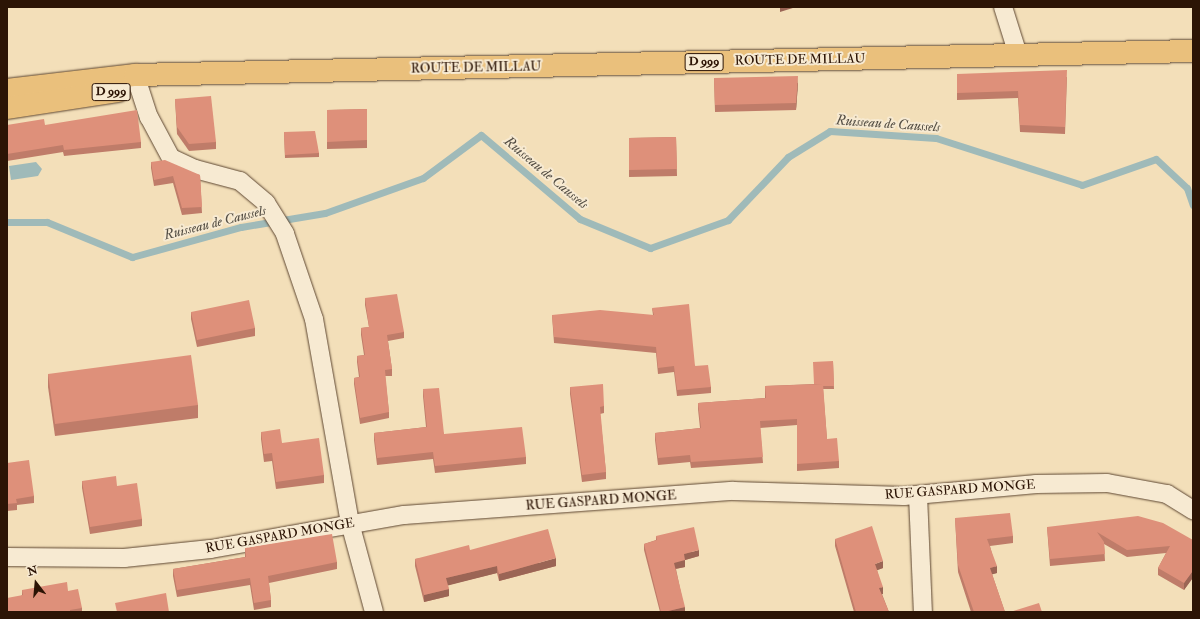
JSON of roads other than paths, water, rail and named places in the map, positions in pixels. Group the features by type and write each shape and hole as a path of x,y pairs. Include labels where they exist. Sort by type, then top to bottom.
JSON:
{"main road":[{"name":"ROUTE DE MILLAU","path":"7,90 135,75 1193,51"},
{"name":"ROUTE DE MILLAU","path":"7,108 215,74"}],"street":[{"path":"1003,7 1018,55"},
{"path":"139,87 149,118 171,158 195,169 240,181 266,203 285,234 314,319 350,523 374,612"},
{"name":"RUE GASPARD MONGE","path":"7,557 124,558 196,551 350,523 404,515 733,491 918,495 1036,484 1107,483 1167,494 1193,510"},
{"path":"918,495 923,612"}],"water":[{"path":"36,162 42,169 38,176 11,180 9,166"}],"waterway":[{"name":"Ruisseau de Caussels","path":"7,222 47,222 132,257 241,227 325,213 423,178 481,135 580,219 650,248 728,220 788,157 830,131 936,138 1082,185 1156,159 1187,188 1193,205"}]}
